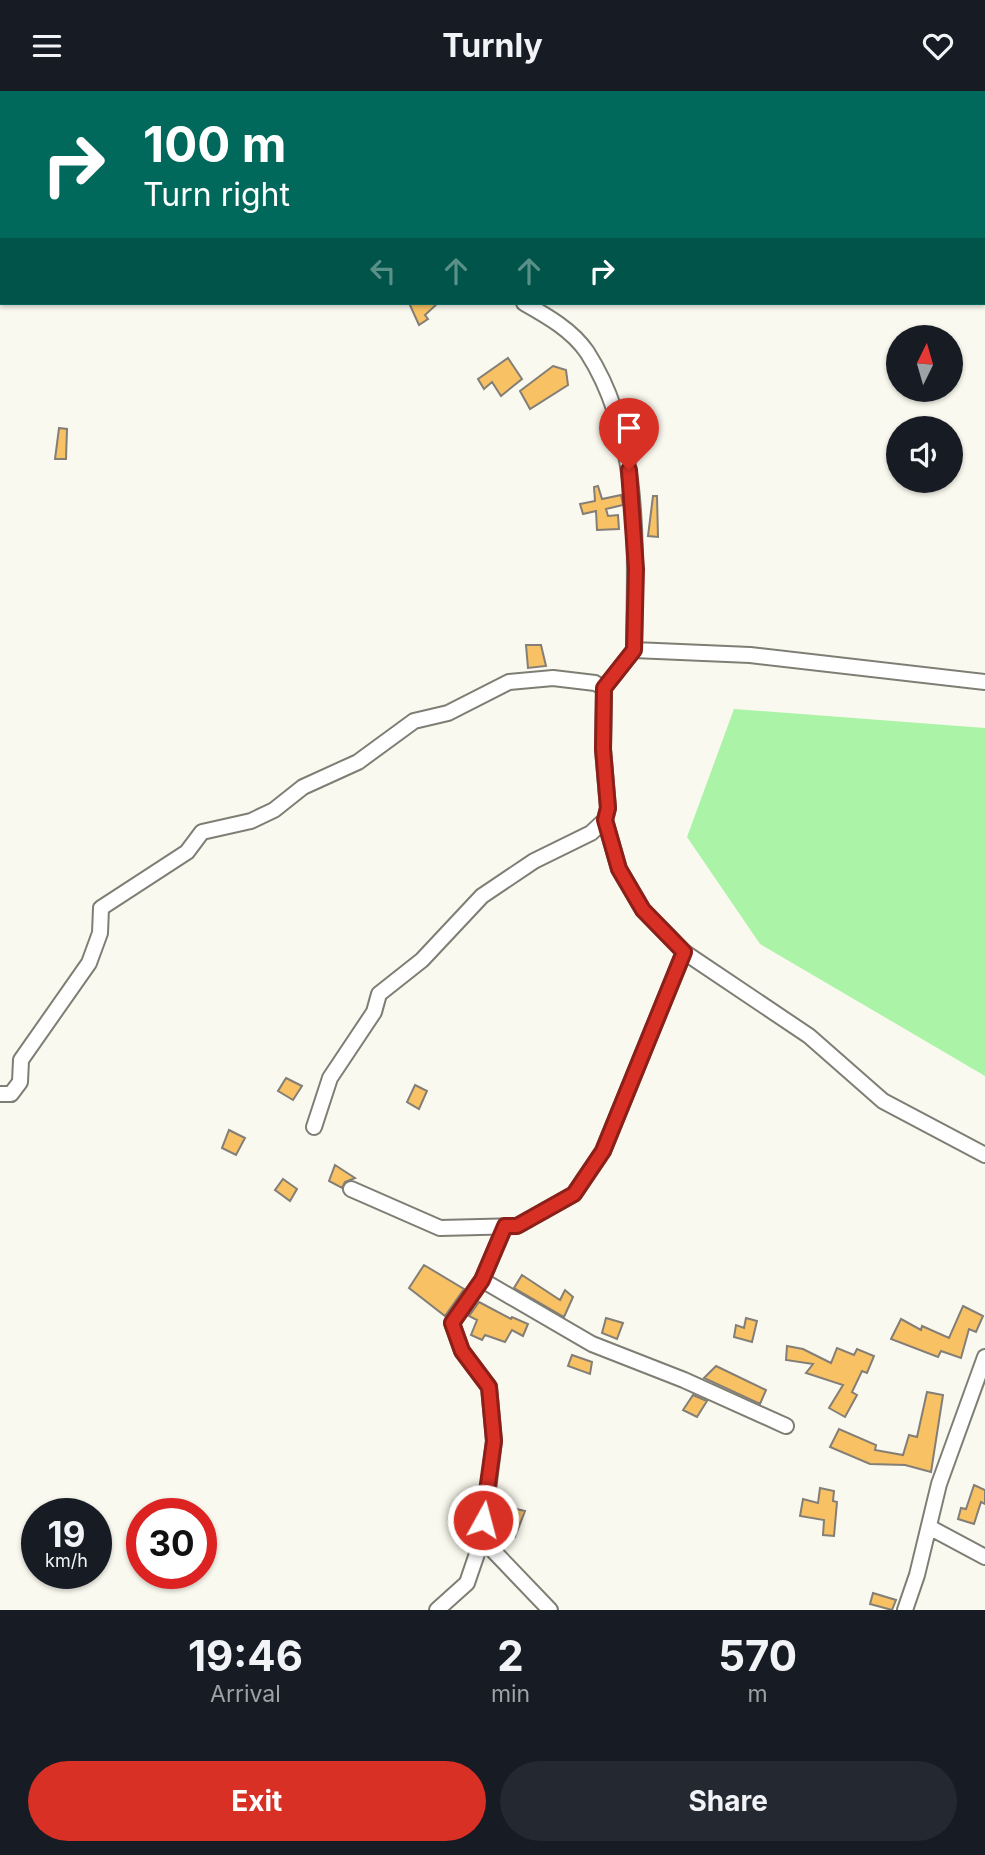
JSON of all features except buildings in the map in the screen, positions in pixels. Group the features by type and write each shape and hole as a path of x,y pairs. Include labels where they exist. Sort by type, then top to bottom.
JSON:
{"street":[{"path":"528,305 556,321 586,351 614,408 629,470 636,569 634,650 604,688 603,749 608,808 605,820 619,869 643,910 684,952 809,1036 883,1101 985,1155"},
{"path":"634,650 751,656 985,682"},
{"path":"0,1094 11,1094 20,1082 21,1060 89,963 100,933 101,908 187,852 201,832 251,821 274,810 303,787 358,762 414,721 448,713 509,682 553,678 595,683 604,688"},
{"path":"314,1127 330,1078 374,1012 379,993 422,960 482,896 534,861 592,833 605,820"},
{"path":"351,1189 440,1228 517,1226 574,1194 603,1151 684,952"},
{"path":"437,1610 467,1583 482,1539 494,1441 489,1387 462,1351 452,1323 482,1280 505,1226"},
{"path":"482,1280 592,1344 684,1380 786,1426"},
{"path":"905,1610 939,1484 985,1357"},
{"path":"929,1527 985,1557"},
{"path":"482,1539 550,1610"}],"shaded area":[{"path":"734,709 985,728 985,1076 760,944 687,837"}],"route":[{"path":"483,1520 494,1441 489,1387 462,1351 452,1323 482,1280 505,1226 517,1226 574,1194 603,1151 684,952 643,910 619,869 605,820 608,808 603,749 604,688 634,650 636,569 629,470"}]}
